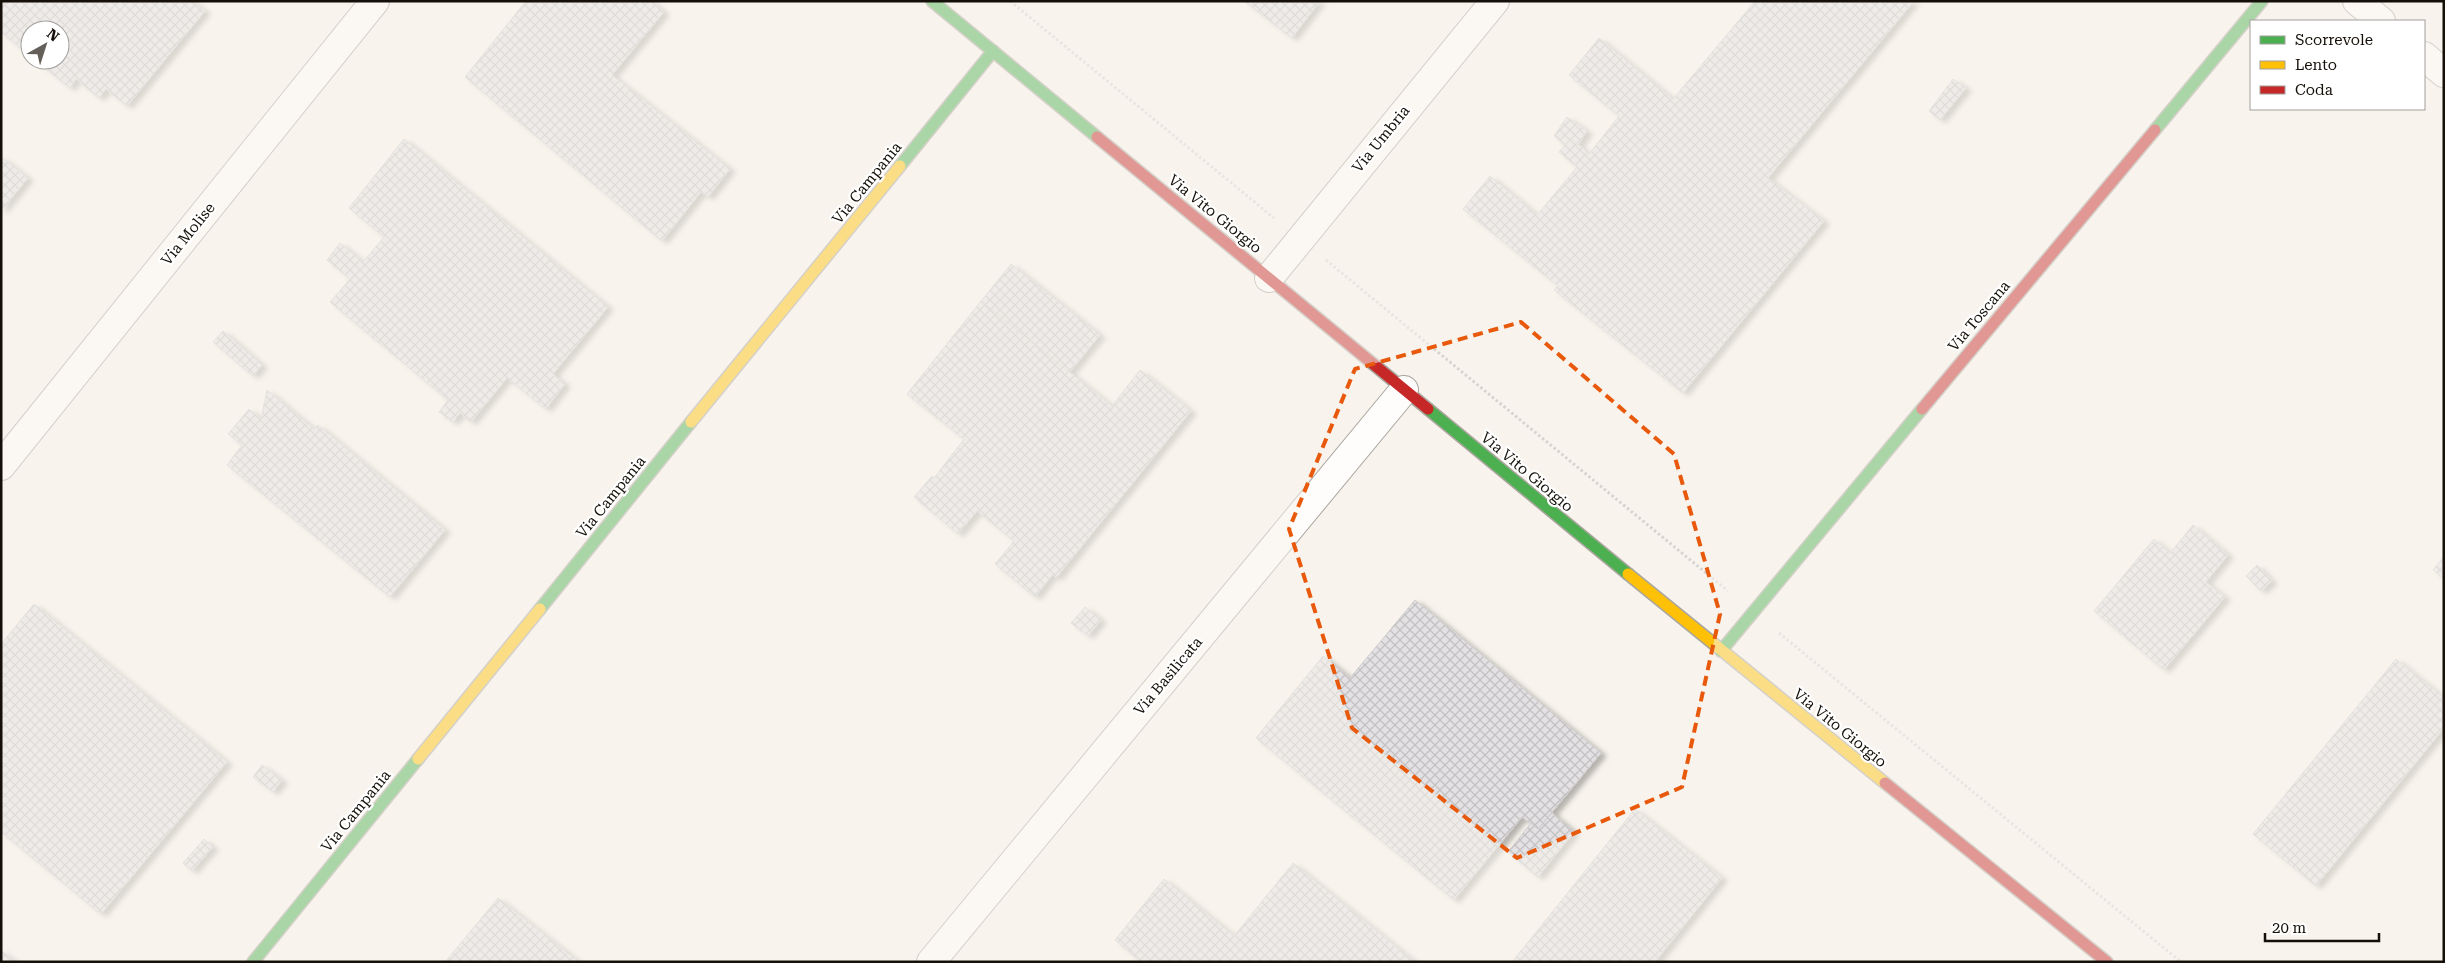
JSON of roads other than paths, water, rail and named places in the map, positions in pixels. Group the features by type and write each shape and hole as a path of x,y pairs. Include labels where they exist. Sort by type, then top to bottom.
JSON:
{"street":[{"name":"Via Molise","path":"1,466 374,1"},
{"name":"Via Vito Giorgio","path":"932,1 1721,651 2107,962"},
{"name":"Via Umbria","path":"1269,278 1494,1"},
{"name":"Via Toscana","path":"1721,651 2262,1"},
{"path":"2357,1 2380,20"},
{"name":"Via Campania","path":"253,962 993,51"},
{"path":"2425,57 2444,73"},
{"name":"Via Basilicata","path":"931,962 1404,390"}]}
